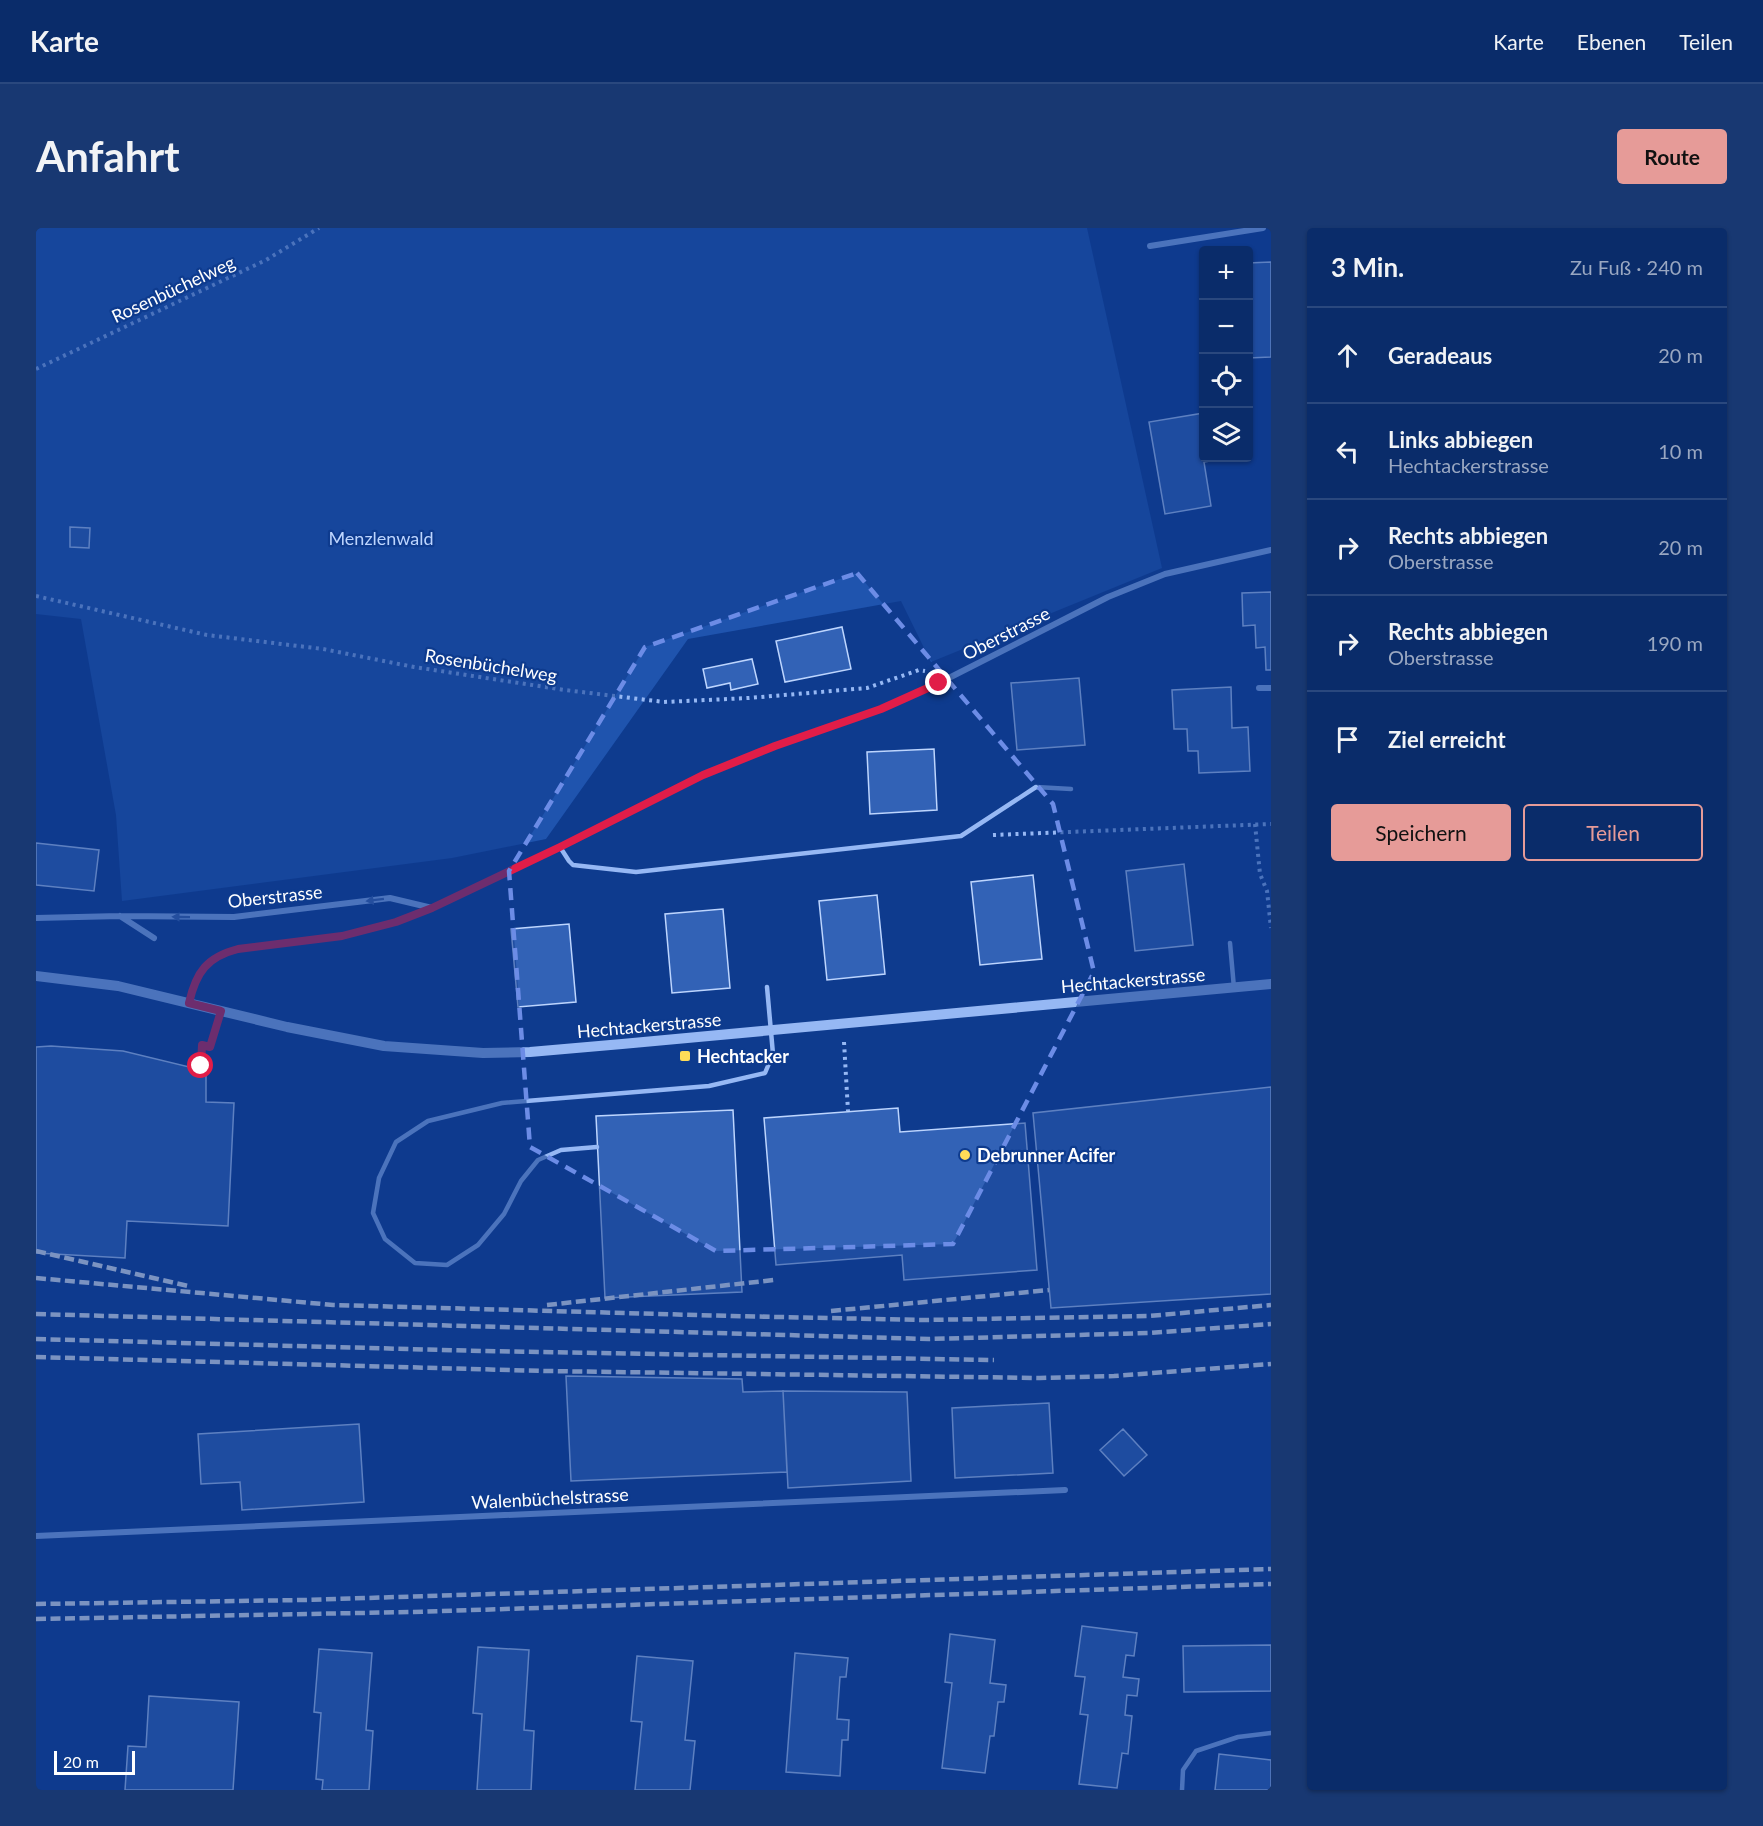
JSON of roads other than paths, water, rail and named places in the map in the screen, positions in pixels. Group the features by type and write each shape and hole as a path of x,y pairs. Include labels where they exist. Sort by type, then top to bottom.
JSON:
{"street":[{"path":"1150,246 1263,228"},
{"name":"Oberstrasse","path":"189,1003 200,972 223,953 238,949 342,936 396,922 432,908 560,847 703,775 775,746 881,709 939,683 1108,597 1165,574 1271,550"},
{"path":"1259,688 1271,687"},
{"name":"Oberstrasse","path":"36,918 234,917 390,898 432,908"},
{"path":"120,916 154,938"},
{"name":"Hechtackerstrasse","path":"36,976 118,986 334,1038 384,1046 483,1053 530,1052 1271,984"},
{"name":"Walenbüchelstrasse","path":"36,1536 1065,1490"}],"lane":[{"path":"560,847 573,865 636,872 961,836 1036,787 1071,789"},
{"path":"1230,943 1234,987"},
{"path":"597,1147 561,1150 538,1160 520,1180 504,1214 478,1245 447,1265 415,1263 385,1239 373,1213 379,1178 396,1142 428,1121 502,1103 709,1086 765,1073 773,1053 768,987"},
{"path":"1182,1790 1183,1770 1196,1751 1238,1737 1271,1733"}],"railway":[{"path":"36,1251 188,1286"},
{"path":"36,1278 333,1305 732,1316 924,1320 1149,1316 1271,1305"},
{"path":"547,1305 774,1280"},
{"path":"831,1311 1049,1290"},
{"path":"36,1314 929,1339 1149,1333 1271,1324"},
{"path":"36,1339 482,1351 994,1360"},
{"path":"36,1357 545,1371 1040,1378 1114,1376 1271,1364"},
{"path":"36,1604 304,1600 1271,1569"},
{"path":"36,1619 413,1612 1271,1584"}],"place":[{"name":"Hechtacker","path":"685,1056"},
{"name":"Debrunner Acifer","path":"965,1155"}],"park label":[{"name":"Menzlenwald","path":"381,538"}]}
